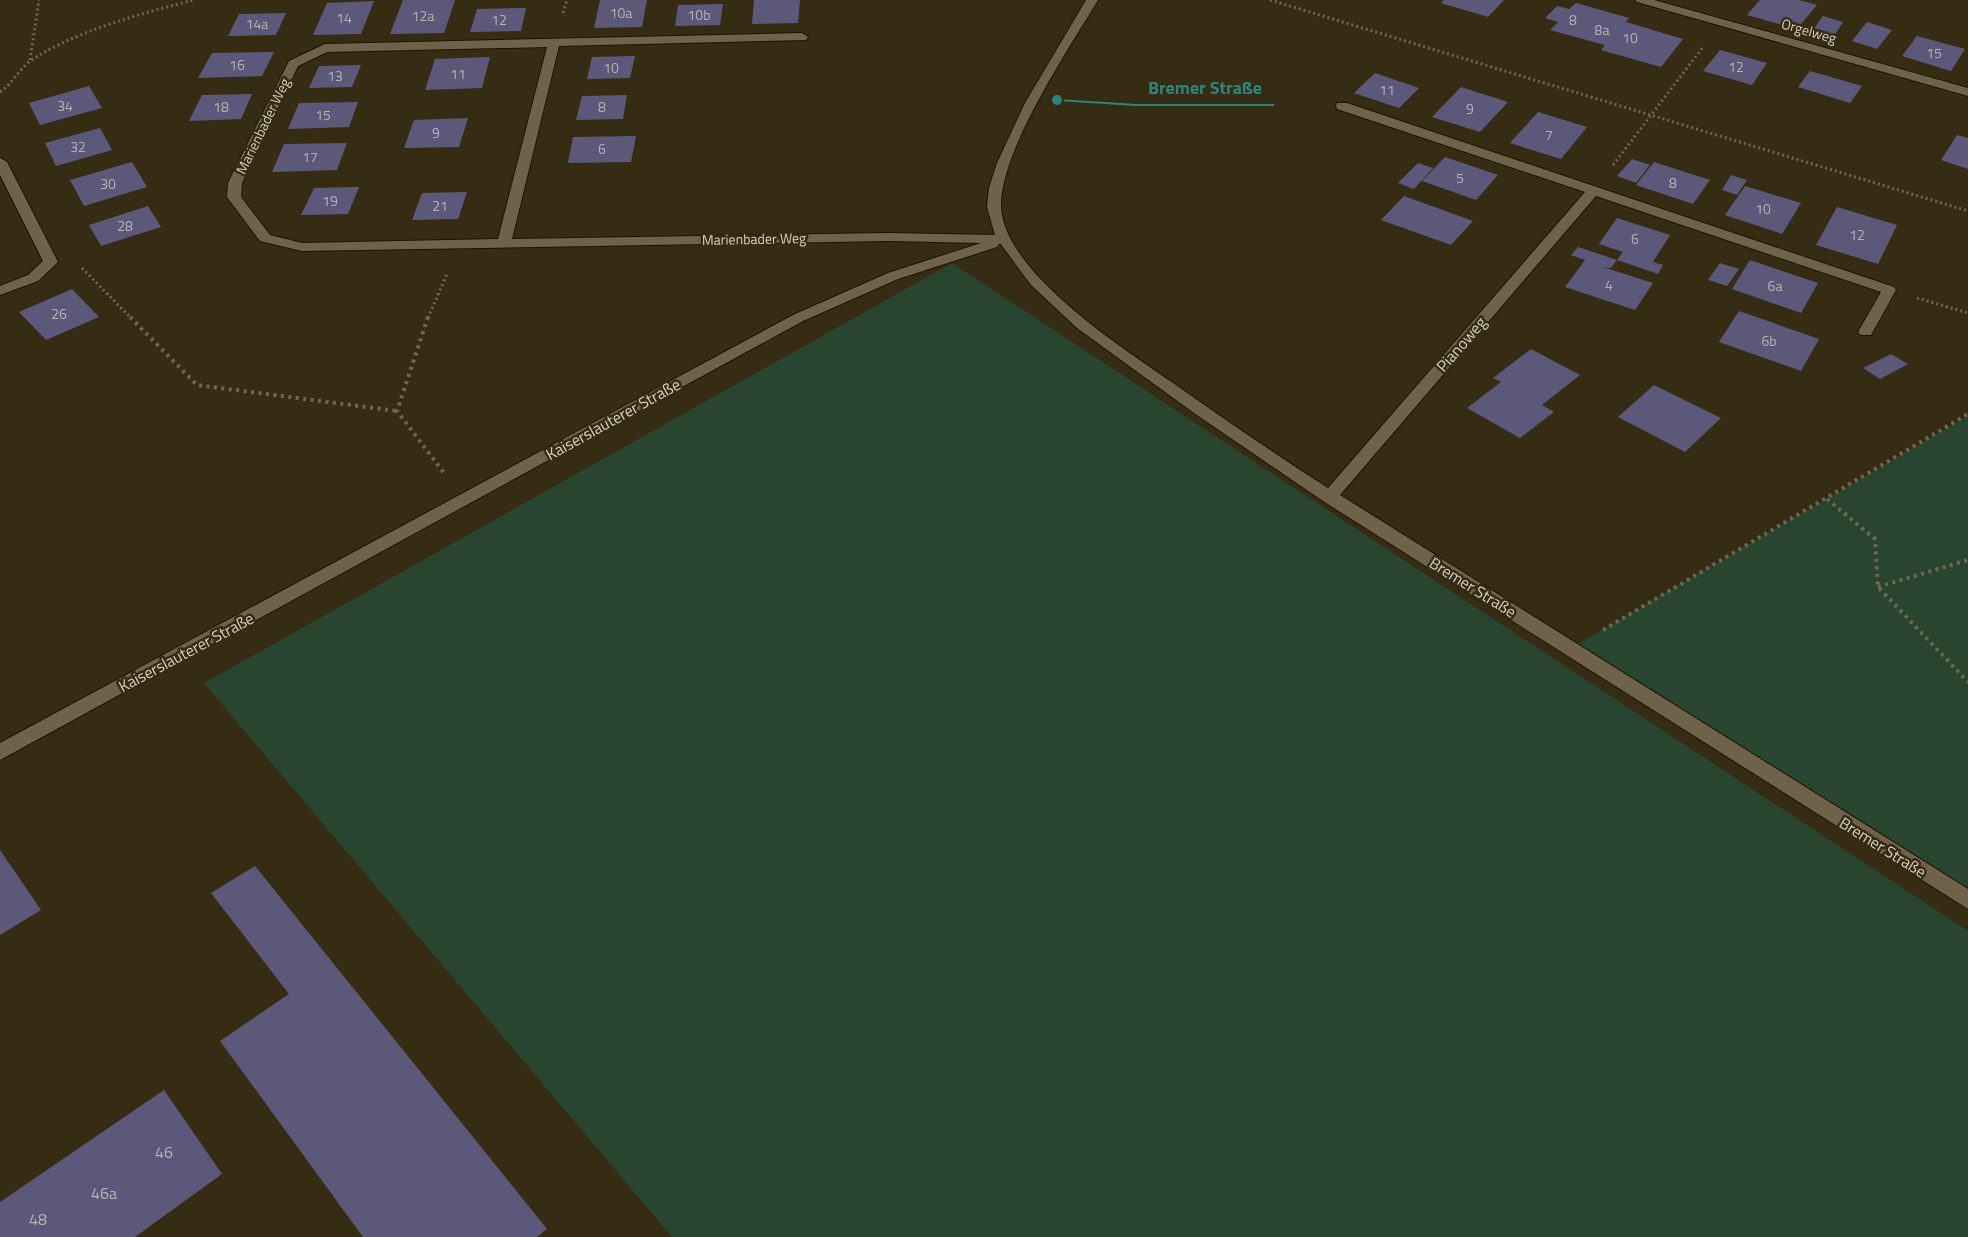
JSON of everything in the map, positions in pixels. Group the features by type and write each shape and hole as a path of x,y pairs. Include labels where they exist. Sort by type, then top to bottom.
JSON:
{"street":[{"path":"1005,239 994,206 996,183 1006,154 1092,0"},
{"name":"Orgelweg","path":"1641,0 1968,92"},
{"name":"Marienbader Weg","path":"802,37 325,48 293,64 235,183 234,197 265,238 302,247 898,237 1005,239"},
{"path":"504,242 554,42"},
{"path":"1342,106 1592,192 1889,290 1866,332"},
{"path":"0,162 51,262 33,278 0,291"},
{"name":"Pianoweg","path":"1329,497 1592,192"},
{"name":"Bremer Straße","path":"1005,239 1024,268 1056,302 1111,346 1208,416 1329,497 1968,900"},
{"name":"Kaiserslauterer Straße","path":"0,753 798,318 893,276 1005,239"}],"path":[{"path":"30,61 39,0"},
{"path":"0,92 7,88 30,61 83,35 138,14 194,0"},
{"path":"1270,0 1968,211"},
{"path":"1629,145 1720,22"},
{"path":"397,411 432,306 462,244"},
{"path":"51,262 76,261 197,385 397,411 464,500"},
{"path":"1889,290 1968,313"},
{"path":"1571,648 1968,414"},
{"path":"1827,499 1875,539 1878,587 1968,682"},
{"path":"1878,587 1968,560"}],"green space":[{"path":"952,263 1968,931 1968,1237 672,1237 204,683"},
{"path":"1968,416 1968,900 1571,648"}],"building":[{"path":"403,0 455,0 444,33 390,34"},
{"path":"600,0 647,0 642,27 594,28"},
{"path":"754,0 800,0 798,23 752,24"},
{"path":"1444,0 1504,0 1488,17 1441,3"},
{"path":"1760,0 1799,0 1817,5 1797,29 1747,15"},
{"path":"374,1 361,34 313,35 327,3"},
{"path":"1576,3 1629,18 1626,22 1683,39 1661,67 1601,50 1605,45 1550,30 1558,22 1545,18 1557,6 1569,9"},
{"path":"723,4 720,25 675,26 678,5"},
{"path":"526,8 521,31 470,32 477,9"},
{"path":"286,13 276,35 228,36 239,14"},
{"path":"1823,16 1843,22 1832,39 1811,33"},
{"path":"1867,22 1892,30 1877,49 1852,41"},
{"path":"1917,36 1965,49 1951,71 1902,56"},
{"path":"1720,50 1767,63 1752,85 1703,71"},
{"path":"274,52 262,76 198,78 212,53"},
{"path":"635,56 630,78 587,79 592,57"},
{"path":"490,57 482,88 425,90 435,59"},
{"path":"361,65 352,87 309,88 319,66"},
{"path":"1810,71 1862,86 1850,103 1798,87"},
{"path":"1375,73 1419,88 1399,108 1354,93"},
{"path":"89,86 102,108 40,125 29,103"},
{"path":"1461,87 1508,102 1480,132 1432,117"},
{"path":"252,94 241,119 189,121 202,95"},
{"path":"627,95 623,119 576,120 582,96"},
{"path":"358,102 349,127 288,129 299,103"},
{"path":"1538,112 1587,127 1561,159 1510,143"},
{"path":"468,118 459,147 404,148 414,120"},
{"path":"100,128 112,150 56,166 45,143"},
{"path":"1957,135 1968,138 1968,169 1941,160"},
{"path":"636,136 631,162 568,163 573,137"},
{"path":"347,143 337,170 272,172 284,144"},
{"path":"1445,157 1498,175 1476,200 1422,181"},
{"path":"1632,159 1650,165 1636,183 1617,176"},
{"path":"132,162 147,187 84,206 70,180"},
{"path":"1654,162 1710,180 1693,204 1636,185"},
{"path":"1418,163 1433,168 1414,189 1398,183"},
{"path":"1731,175 1747,180 1737,195 1722,190"},
{"path":"1745,186 1801,203 1782,234 1725,215"},
{"path":"359,187 348,214 301,215 314,188"},
{"path":"467,192 458,219 412,220 422,193"},
{"path":"1404,196 1473,221 1451,245 1381,220"},
{"path":"148,206 161,227 101,246 89,225"},
{"path":"1837,207 1897,225 1878,264 1816,245"},
{"path":"1617,218 1670,235 1653,262 1663,265 1658,274 1617,260 1623,252 1599,244"},
{"path":"1578,247 1617,260 1611,268 1603,267 1653,283 1635,310 1565,287 1585,260 1571,255"},
{"path":"1750,260 1818,283 1801,313 1732,289"},
{"path":"1720,263 1739,269 1727,286 1708,280"},
{"path":"72,289 99,317 46,340 19,312"},
{"path":"1739,311 1819,339 1801,371 1719,342"},
{"path":"1531,349 1580,375 1542,405 1554,412 1520,438 1467,408 1501,382 1493,378"},
{"path":"1891,354 1908,364 1880,379 1863,368"},
{"path":"1654,385 1721,418 1685,452 1618,417"},
{"path":"0,850 41,910 0,935"},
{"path":"255,866 547,1229 537,1237 363,1237 220,1041 289,994 211,893"},
{"path":"164,1090 222,1174 135,1237 0,1237 0,1202"}],"place":[{"name":"Bremer Straße","path":"1057,100"}]}
